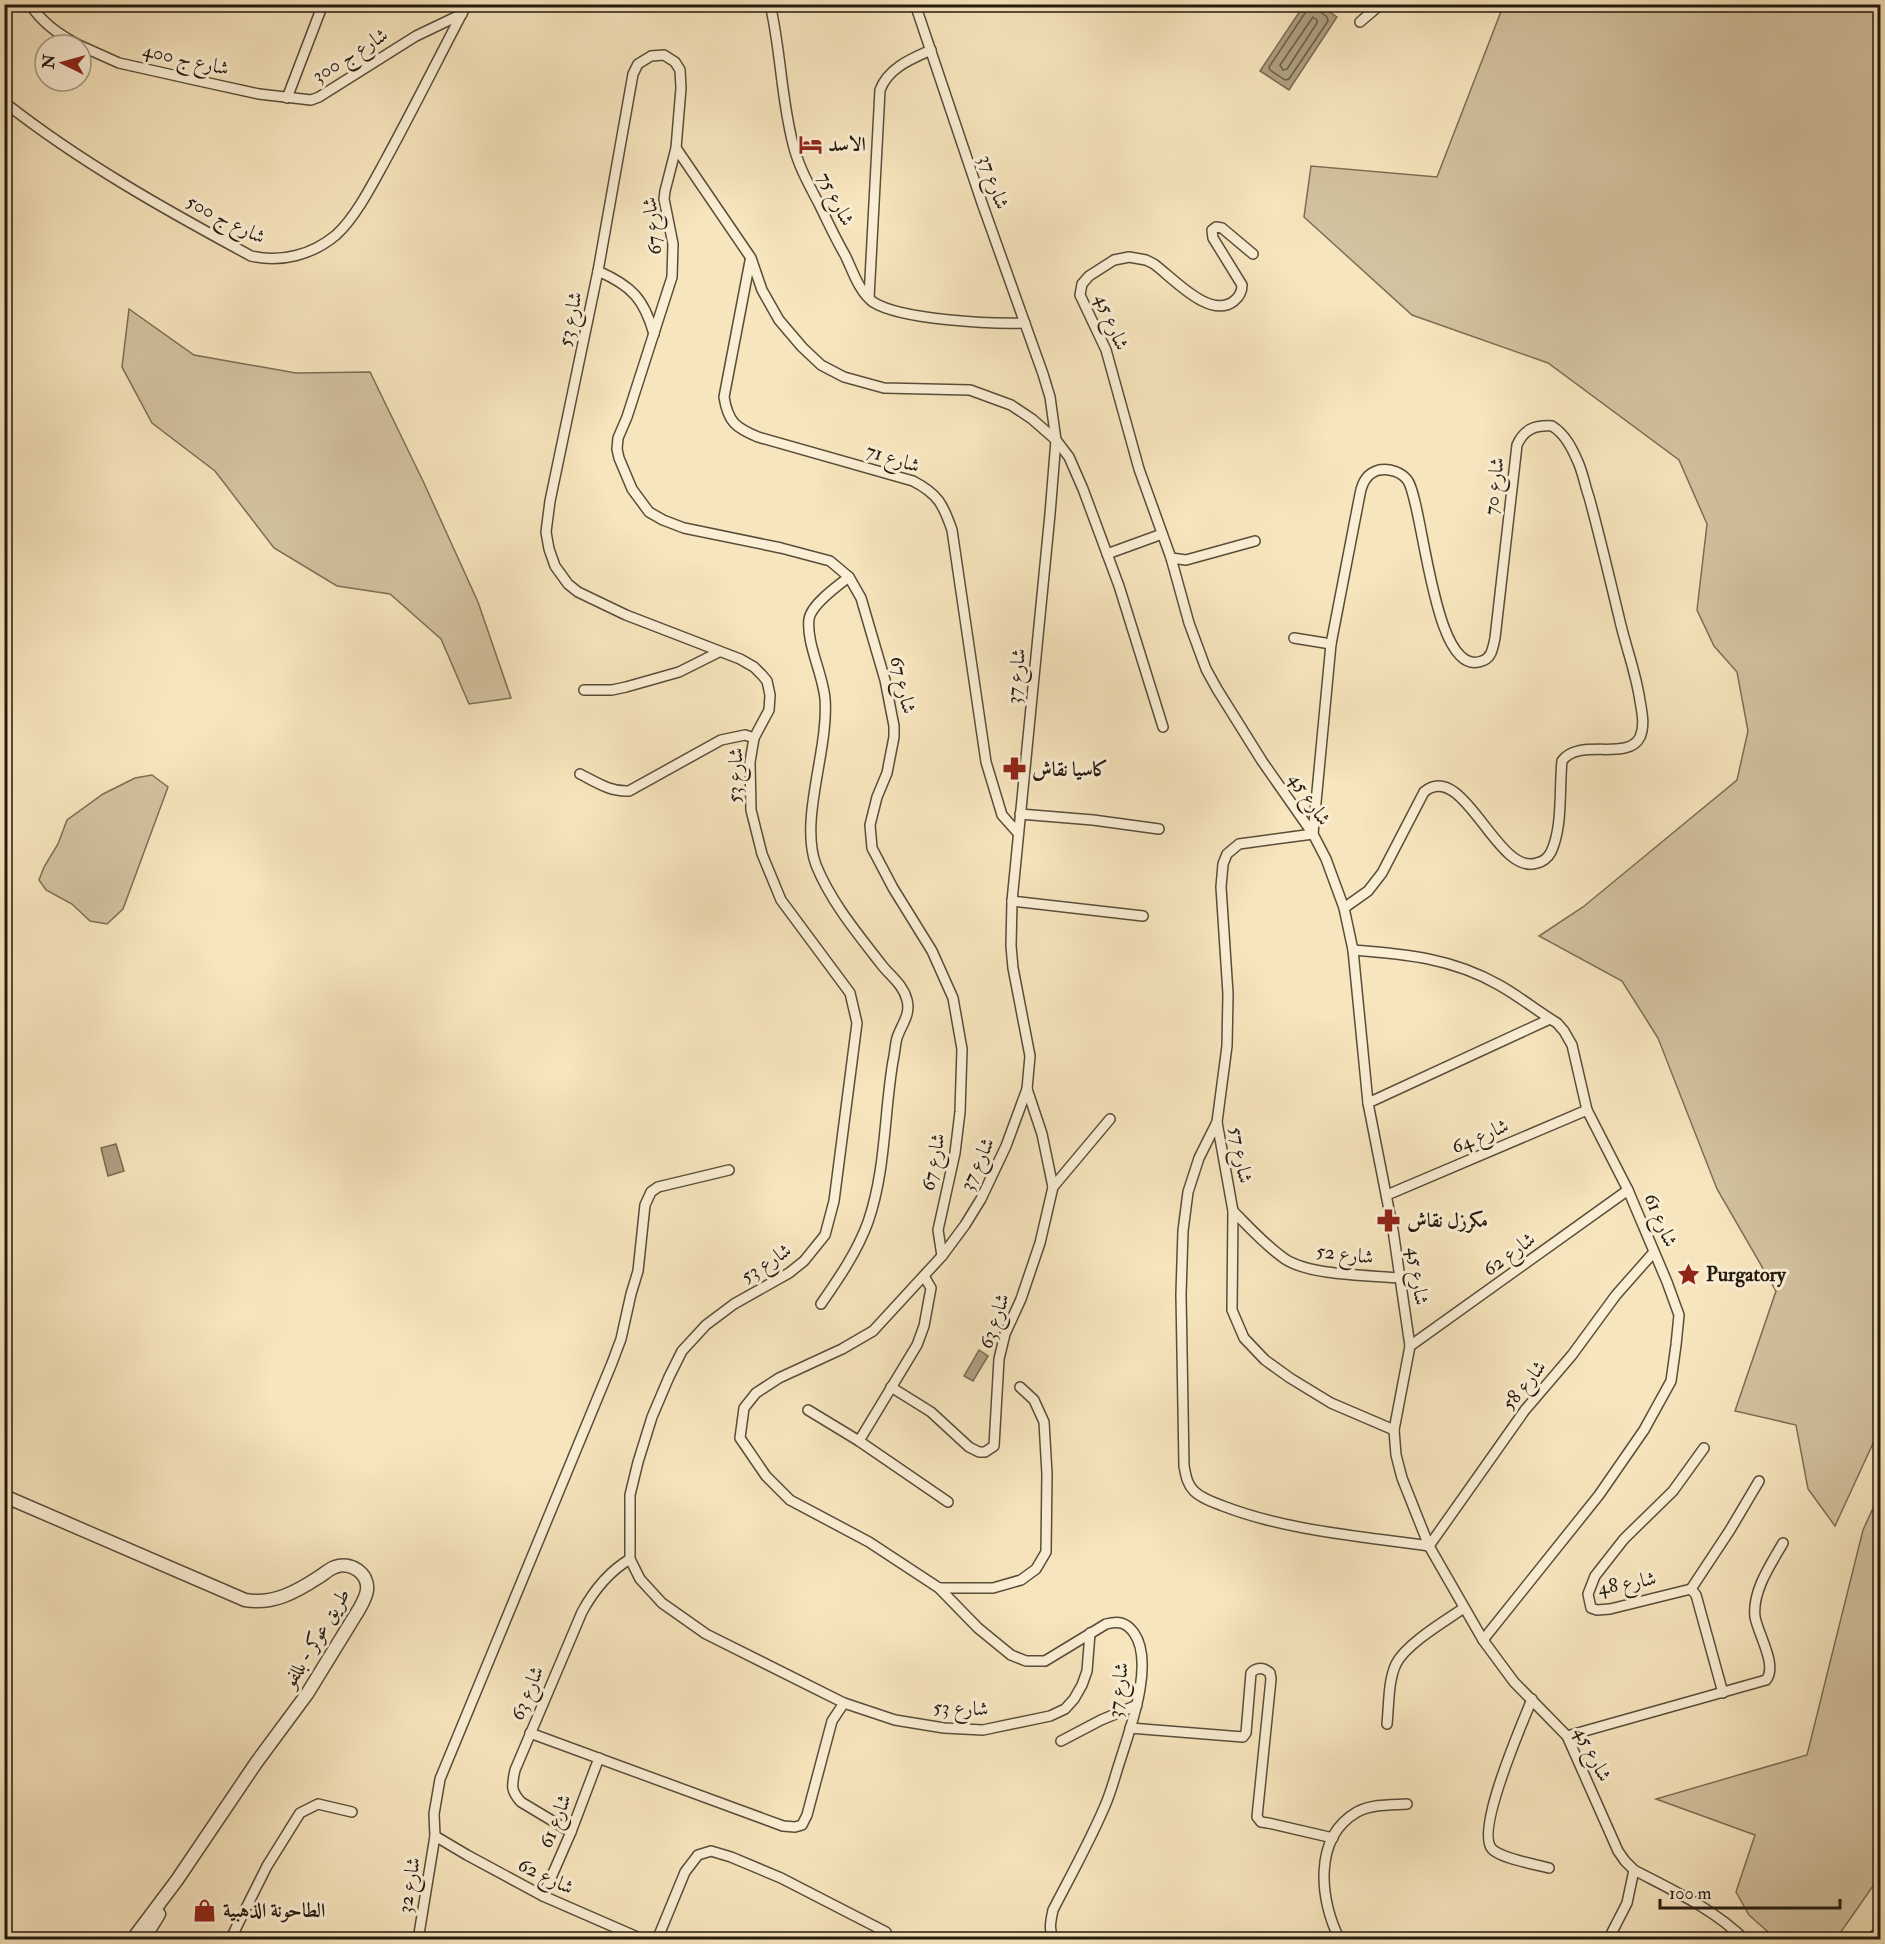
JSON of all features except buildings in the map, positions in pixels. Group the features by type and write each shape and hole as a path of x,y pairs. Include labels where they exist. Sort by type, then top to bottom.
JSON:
{"street":[{"name":"شارع ج 400","path":"30,4 57,33"},
{"path":"287,98 323,4"},
{"name":"شارع ج 500","path":"4,102 109,176 251,256 273,259 291,257 323,244 337,234 350,218 408,120 467,4"},
{"name":"شارع 75","path":"770,4 778,35 787,115 799,165 869,298"},
{"name":"شارع 37","path":"915,4 1050,397 1056,440 1012,901 1013,968 1030,1056 1027,1089 1006,1146 981,1199 965,1226 942,1256 873,1331 842,1349 779,1378 756,1393 744,1408 740,1438 766,1476 789,1500 869,1542 939,1588 978,1628 1011,1654 1026,1661 1045,1661 1090,1633 1116,1621 1130,1627 1138,1638 1142,1671 1137,1705 1105,1807 1053,1910 1050,1922 1051,1935 1054,1940"},
{"path":"1360,22 1381,4"},
{"name":"شارع ج 300","path":"287,98 311,100 319,97 416,36 462,14"},
{"name":"شارع 75","path":"869,298 880,90 887,76 893,71 931,50"},
{"name":"شارع ج 400","path":"93,52 119,63 287,98"},
{"name":"شارع 53","path":"676,148 681,88 680,70 670,57 651,56 638,64 633,74 598,272 550,501 546,532 551,557 561,576 578,592 626,615 754,667 767,681 770,694 769,710 754,738 750,762 751,810 762,854 781,900 850,993 857,1023 834,1201 825,1235 804,1262 734,1304 706,1325 682,1351 652,1417 638,1462 630,1495 630,1559 640,1579 662,1603 706,1634 844,1703 895,1720 944,1728 983,1730 1050,1716 1065,1709 1074,1700 1087,1671 1090,1633"},
{"path":"676,148 751,258 762,290 779,320 821,365 844,377 884,388 970,390 1011,405 1032,419 1056,440 1075,470 1119,586 1163,727"},
{"name":"شارع 67","path":"676,148 665,191 666,214 674,243 673,269 627,417 618,438 617,449 625,477 649,512 684,528 781,548 830,561 849,577 861,598 885,680 894,726 893,745 887,773 877,797 870,825 872,848 893,888 932,951 953,998 962,1049 956,1154 938,1230 942,1256"},
{"name":"شارع 45","path":"1253,254 1222,228 1216,227 1212,230 1213,238 1242,285 1238,297 1222,306 1205,303 1154,264 1136,258 1123,257 1097,270 1082,284 1080,295 1106,350 1139,469 1171,558 1189,623 1206,669 1262,761 1313,834 1326,859 1344,908 1353,950 1368,1103 1387,1195 1410,1346 1394,1430 1396,1455 1402,1478 1429,1546 1483,1640 1514,1682 1567,1736 1618,1851 1634,1870 1710,1912 1733,1927 1745,1940"},
{"name":"شارع 71","path":"751,258 724,397 729,417 742,430 758,437 913,481 926,488 939,500 952,530 986,762 1002,815 1018,833"},
{"path":"598,272 613,278 636,295 649,317 654,334"},
{"path":"869,298 891,309 932,317 993,324 1025,323"},
{"name":"شارع 70","path":"1313,834 1332,644 1362,485 1371,473 1388,470 1404,476 1410,486 1438,610 1451,645 1469,661 1478,662 1488,658 1495,638 1516,445 1526,430 1552,426 1567,439 1578,463 1599,532 1635,676 1641,714 1641,735 1637,742 1626,748 1580,751 1565,757 1562,761 1558,822 1551,852 1537,864 1525,864 1508,852 1448,788 1438,785 1429,788 1419,801 1382,873 1368,891 1344,908"},
{"path":"1107,555 1162,534"},
{"path":"1171,558 1186,560 1255,541"},
{"path":"821,1304 845,1270 868,1222 879,1176 887,1094 898,1037 907,1017 908,1000 899,982 882,966 839,910 826,888 812,851 811,834 825,732 825,700 817,658 809,636 809,617 822,600 849,577"},
{"path":"1294,638 1332,644"},
{"path":"584,690 612,690 679,672 719,651"},
{"path":"580,774 619,792 629,791 721,740 745,735 754,738"},
{"path":"1020,814 1159,829"},
{"name":"شارع 57","path":"1313,834 1239,844 1227,854 1223,864 1221,887 1228,994 1227,1036 1216,1122 1233,1211 1232,1310 1244,1338 1265,1360 1331,1403 1394,1430"},
{"path":"1012,901 1143,916"},
{"name":"شارع 61","path":"1353,950 1413,955 1463,968 1498,984 1564,1031 1572,1045 1587,1110 1628,1190 1679,1315 1671,1381 1644,1430 1599,1495 1483,1640"},
{"path":"1368,1103 1550,1019"},
{"name":"شارع 63","path":"891,1388 932,1412 969,1447 985,1452 994,1446 999,1359 1005,1334 1021,1299 1040,1243 1053,1187 1042,1134 1027,1089"},
{"name":"شارع 64","path":"1387,1195 1587,1110"},
{"path":"1053,1187 1110,1119"},
{"path":"1216,1122 1199,1158 1188,1192 1184,1231 1181,1294 1184,1466 1187,1480 1195,1492 1207,1500 1253,1517 1301,1527 1429,1546"},
{"name":"شارع 32","path":"418,1940 435,1836 434,1814 440,1779 621,1339 638,1271 642,1223 649,1194 658,1187 729,1170"},
{"name":"شارع 62","path":"1410,1346 1628,1190"},
{"name":"شارع 52","path":"1233,1211 1287,1260 1313,1270 1401,1278"},
{"name":"شارع 58","path":"1429,1546 1525,1410 1654,1252"},
{"path":"859,1441 917,1345 924,1326 931,1288 924,1276"},
{"path":"939,1588 993,1588 1021,1580 1036,1569 1046,1552 1047,1474 1044,1422 1034,1400 1020,1387"},
{"path":"808,1410 859,1441 948,1502"},
{"name":"شارع 48","path":"1691,1589 1610,1609 1597,1610 1591,1608 1588,1594 1595,1576 1624,1539 1673,1491 1704,1448"},
{"path":"1723,1693 1695,1595 1691,1589 1730,1530 1758,1481"},
{"name":"طريق عوكر - بللفو","path":"4,1496 245,1600 260,1602 281,1598 334,1567 345,1565 358,1570 366,1581 365,1599 307,1694 132,1940"},
{"path":"1567,1736 1766,1680 1770,1675 1770,1665 1755,1618 1755,1603 1783,1543"},
{"name":"شارع 63","path":"571,1832 521,1802 512,1790 515,1770 582,1612 594,1590 618,1566 630,1559"},
{"path":"1388,1724 1390,1691 1396,1664 1406,1651 1464,1608"},
{"path":"1130,1728 1243,1737 1246,1733 1251,1673 1258,1668 1265,1669 1270,1673 1271,1679 1257,1817 1261,1822 1333,1838"},
{"path":"1532,1699 1491,1811 1487,1838 1493,1850 1501,1855 1549,1868"},
{"path":"530,1732 783,1826 798,1827 802,1825 807,1815 832,1721 844,1703"},
{"path":"1061,1741 1101,1720 1137,1705"},
{"name":"شارع 61","path":"543,1896 571,1832 599,1758"},
{"path":"230,1940 267,1866 300,1812 318,1804 352,1812"},
{"path":"1340,1940 1325,1897 1326,1857 1333,1838 1343,1823 1357,1812 1370,1807 1407,1804"},
{"name":"شارع 62","path":"435,1836 467,1856 543,1896 644,1940"},
{"path":"657,1940 685,1872 698,1855 711,1851 781,1878 886,1932"},
{"path":"1608,1940 1627,1903 1634,1870"},
{"name":"طريق عوكر - بللفو","path":"143,1940 159,1913 167,1893"},
{"path":"1867,1940 1881,1932"}],"shaded area":[{"path":"1502,5 1880,5 1880,1428 1835,1526 1808,1489 1796,1425 1735,1411 1776,1291 1717,1189 1658,1038 1622,981 1539,936 1583,907 1737,780 1748,731 1737,672 1714,646 1697,610 1707,524 1679,460 1548,363 1412,315 1304,217 1311,166 1437,177"},
{"path":"129,309 194,355 296,373 370,372 478,602 511,698 469,704 441,639 390,594 337,586 274,548 215,471 152,423 122,367"},
{"path":"152,775 168,787 123,909 107,924 90,921 72,904 46,890 39,880 44,867 58,844 67,820 103,794 135,778"},
{"path":"1880,1493 1880,1876 1836,1939 1776,1939 1749,1915 1736,1892 1755,1835 1656,1799 1807,1755 1863,1530"}],"water":[{"path":"1304,5 1319,5 1337,17 1289,90 1260,71"},
{"path":"116,1144 124,1171 108,1176 101,1148"},
{"path":"979,1350 988,1356 973,1381 964,1376"}],"place":[{"name":"الاسد","path":"810,144"},
{"name":"كاسيا نقاش","path":"1014,769"},
{"name":"مكرزل نقاش","path":"1389,1220"},
{"name":"Purgatory","path":"1688,1274"},
{"name":"الطاحونة الذهبية","path":"205,1910"}]}
